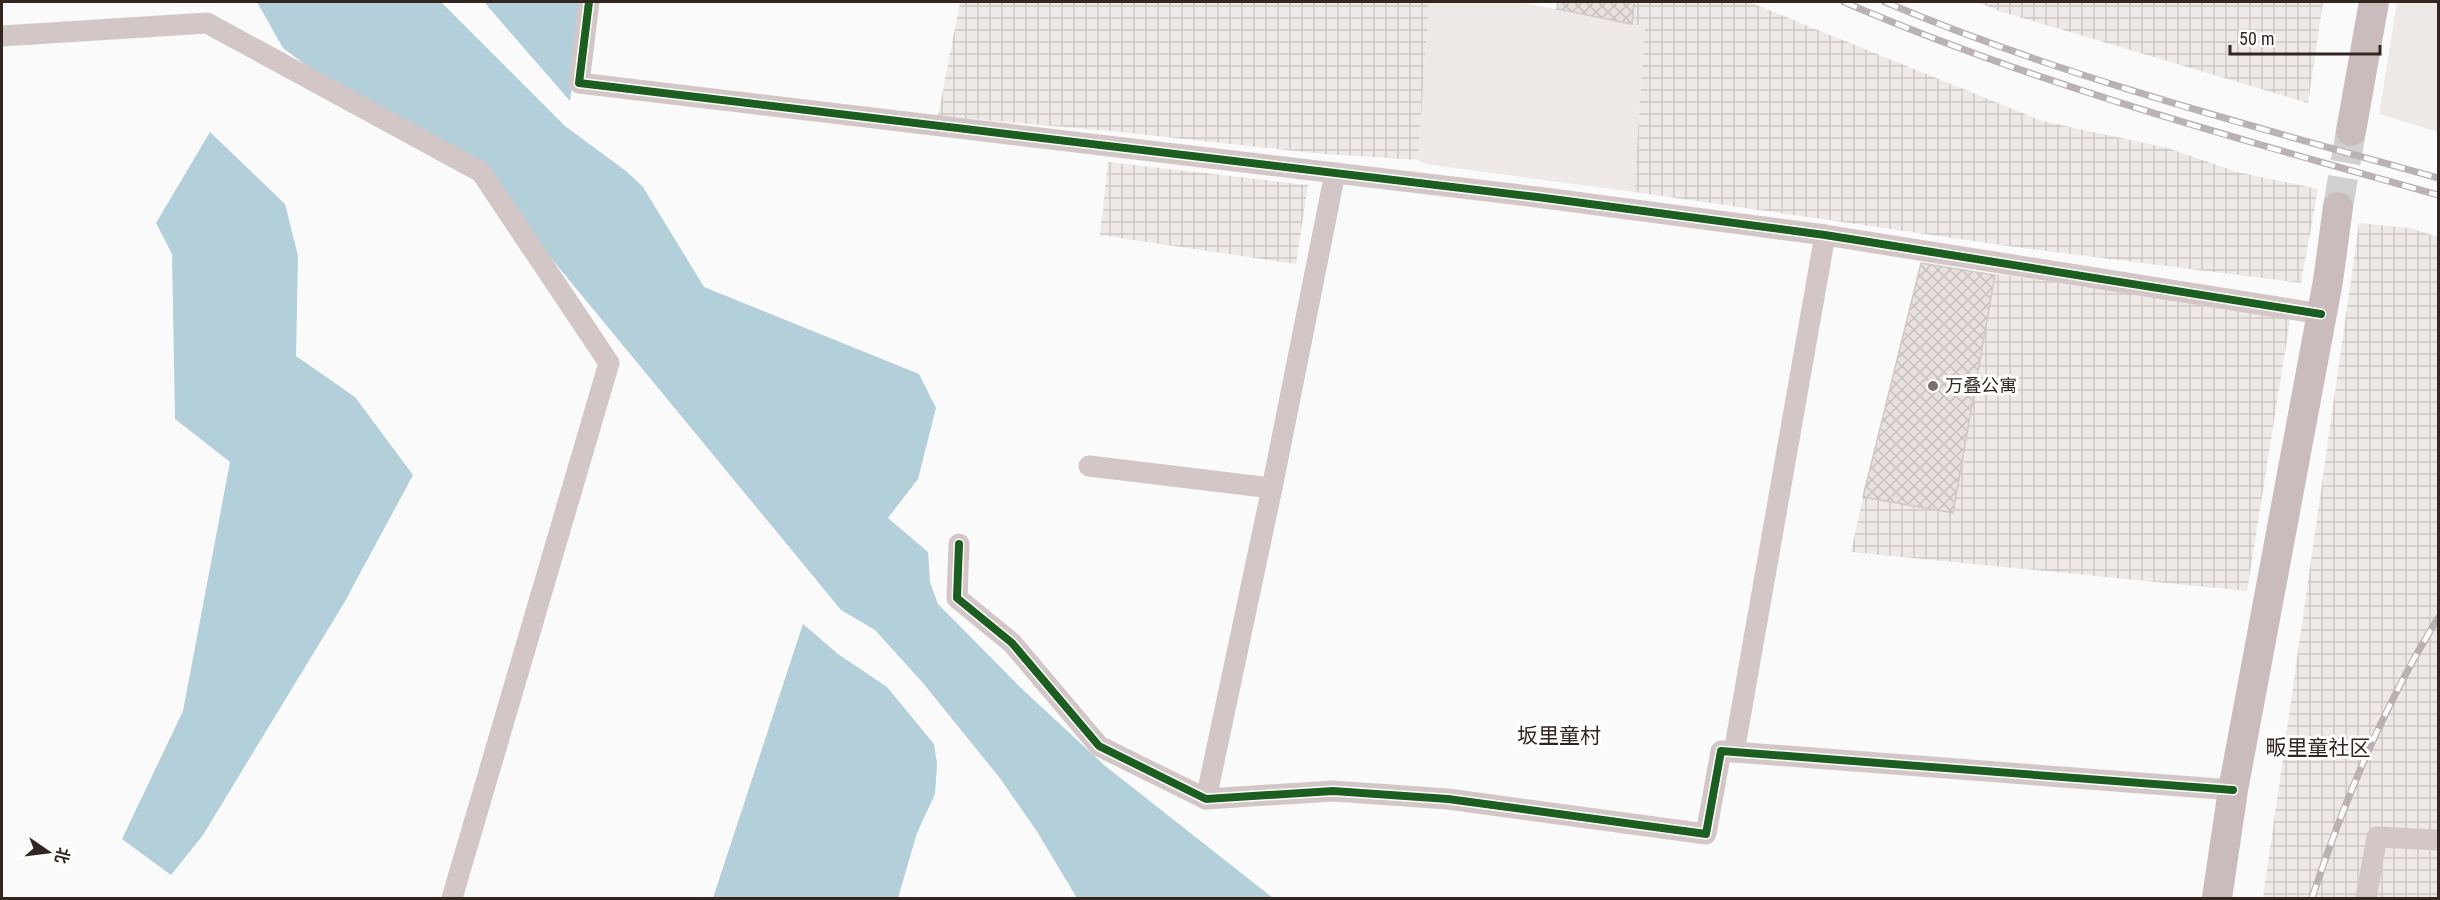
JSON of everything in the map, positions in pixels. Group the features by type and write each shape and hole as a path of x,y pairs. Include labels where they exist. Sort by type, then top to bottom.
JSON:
{"street":[{"path":"589,2 579,83 1537,196 1825,235 2321,314"},
{"path":"2351,130 2374,2"},
{"path":"2,36 207,23 217,28 481,172 609,363 452,898"},
{"path":"1206,799 1272,488 1335,173"},
{"path":"2217,898 2234,790 2321,314 2338,207"},
{"path":"1734,752 1825,235"},
{"path":"1089,466 1272,488"},
{"path":"959,544 957,598 1012,643 1099,746 1206,799 1334,791 1448,799 1706,834 1721,751 2234,790"},
{"path":"2366,898 2377,837 2439,840"}],"shaded area":[{"path":"960,2 1429,2 1418,160 1324,154 1111,131 938,116"},
{"path":"1429,2 1518,2 1645,26 1634,192 1425,164 1418,160"},
{"path":"1634,2 1749,2 2042,121 2168,148 2237,172 2318,189 2301,283 2015,247 1634,192 1645,26 1632,24"},
{"path":"1977,2 2323,2 2308,103 1999,11"},
{"path":"2397,2 2438,2 2438,132 2379,114"},
{"path":"1108,162 1308,185 1296,264 1100,235"},
{"path":"2359,223 2410,228 2438,237 2438,898 2263,898"},
{"path":"1995,274 2291,314 2247,591 1851,552 1863,497 1953,513"}],"water":[{"path":"257,2 441,2 565,126 626,171 643,187 704,287 919,374 936,408 918,479 888,518 928,552 930,582 938,604 1021,688 1104,765 1273,898 1077,898 1036,830 999,777 923,683 875,630 841,610 537,241 502,191 331,84 283,48"},
{"path":"484,2 582,2 570,101"},
{"path":"210,132 285,204 298,256 296,356 355,397 413,475 344,603 203,835 171,875 122,839 183,711 230,462 175,419 172,254 156,223"},
{"path":"803,624 838,654 887,687 934,744 937,764 935,794 917,833 898,898 713,898"}],"building":[{"path":"1558,2 1634,2 1632,24 1557,9"},
{"name":"万叠公寓","path":"1921,263 1995,275 1953,513 1863,497"}],"tunnel":[{"path":"2338,207 2351,131"}],"railway":[{"path":"1844,2 1916,32 2063,84 2213,131 2438,195"},
{"path":"1885,2 1952,29 2089,77 2438,178"},
{"path":"2312,898 2367,754 2400,685 2438,618"}],"cycle path":[{"path":"589,2 579,83 1537,197 1825,235 2321,314"},
{"path":"959,544 957,598 1012,643 1099,746 1206,799 1333,791 1448,799 1706,834 1721,751 2233,790"}],"place":[{"name":"万叠公寓","path":"1933,386"}],"district":[{"name":"坂里童村","path":"1559,736"},
{"name":"畈里童社区","path":"2318,748"}]}
